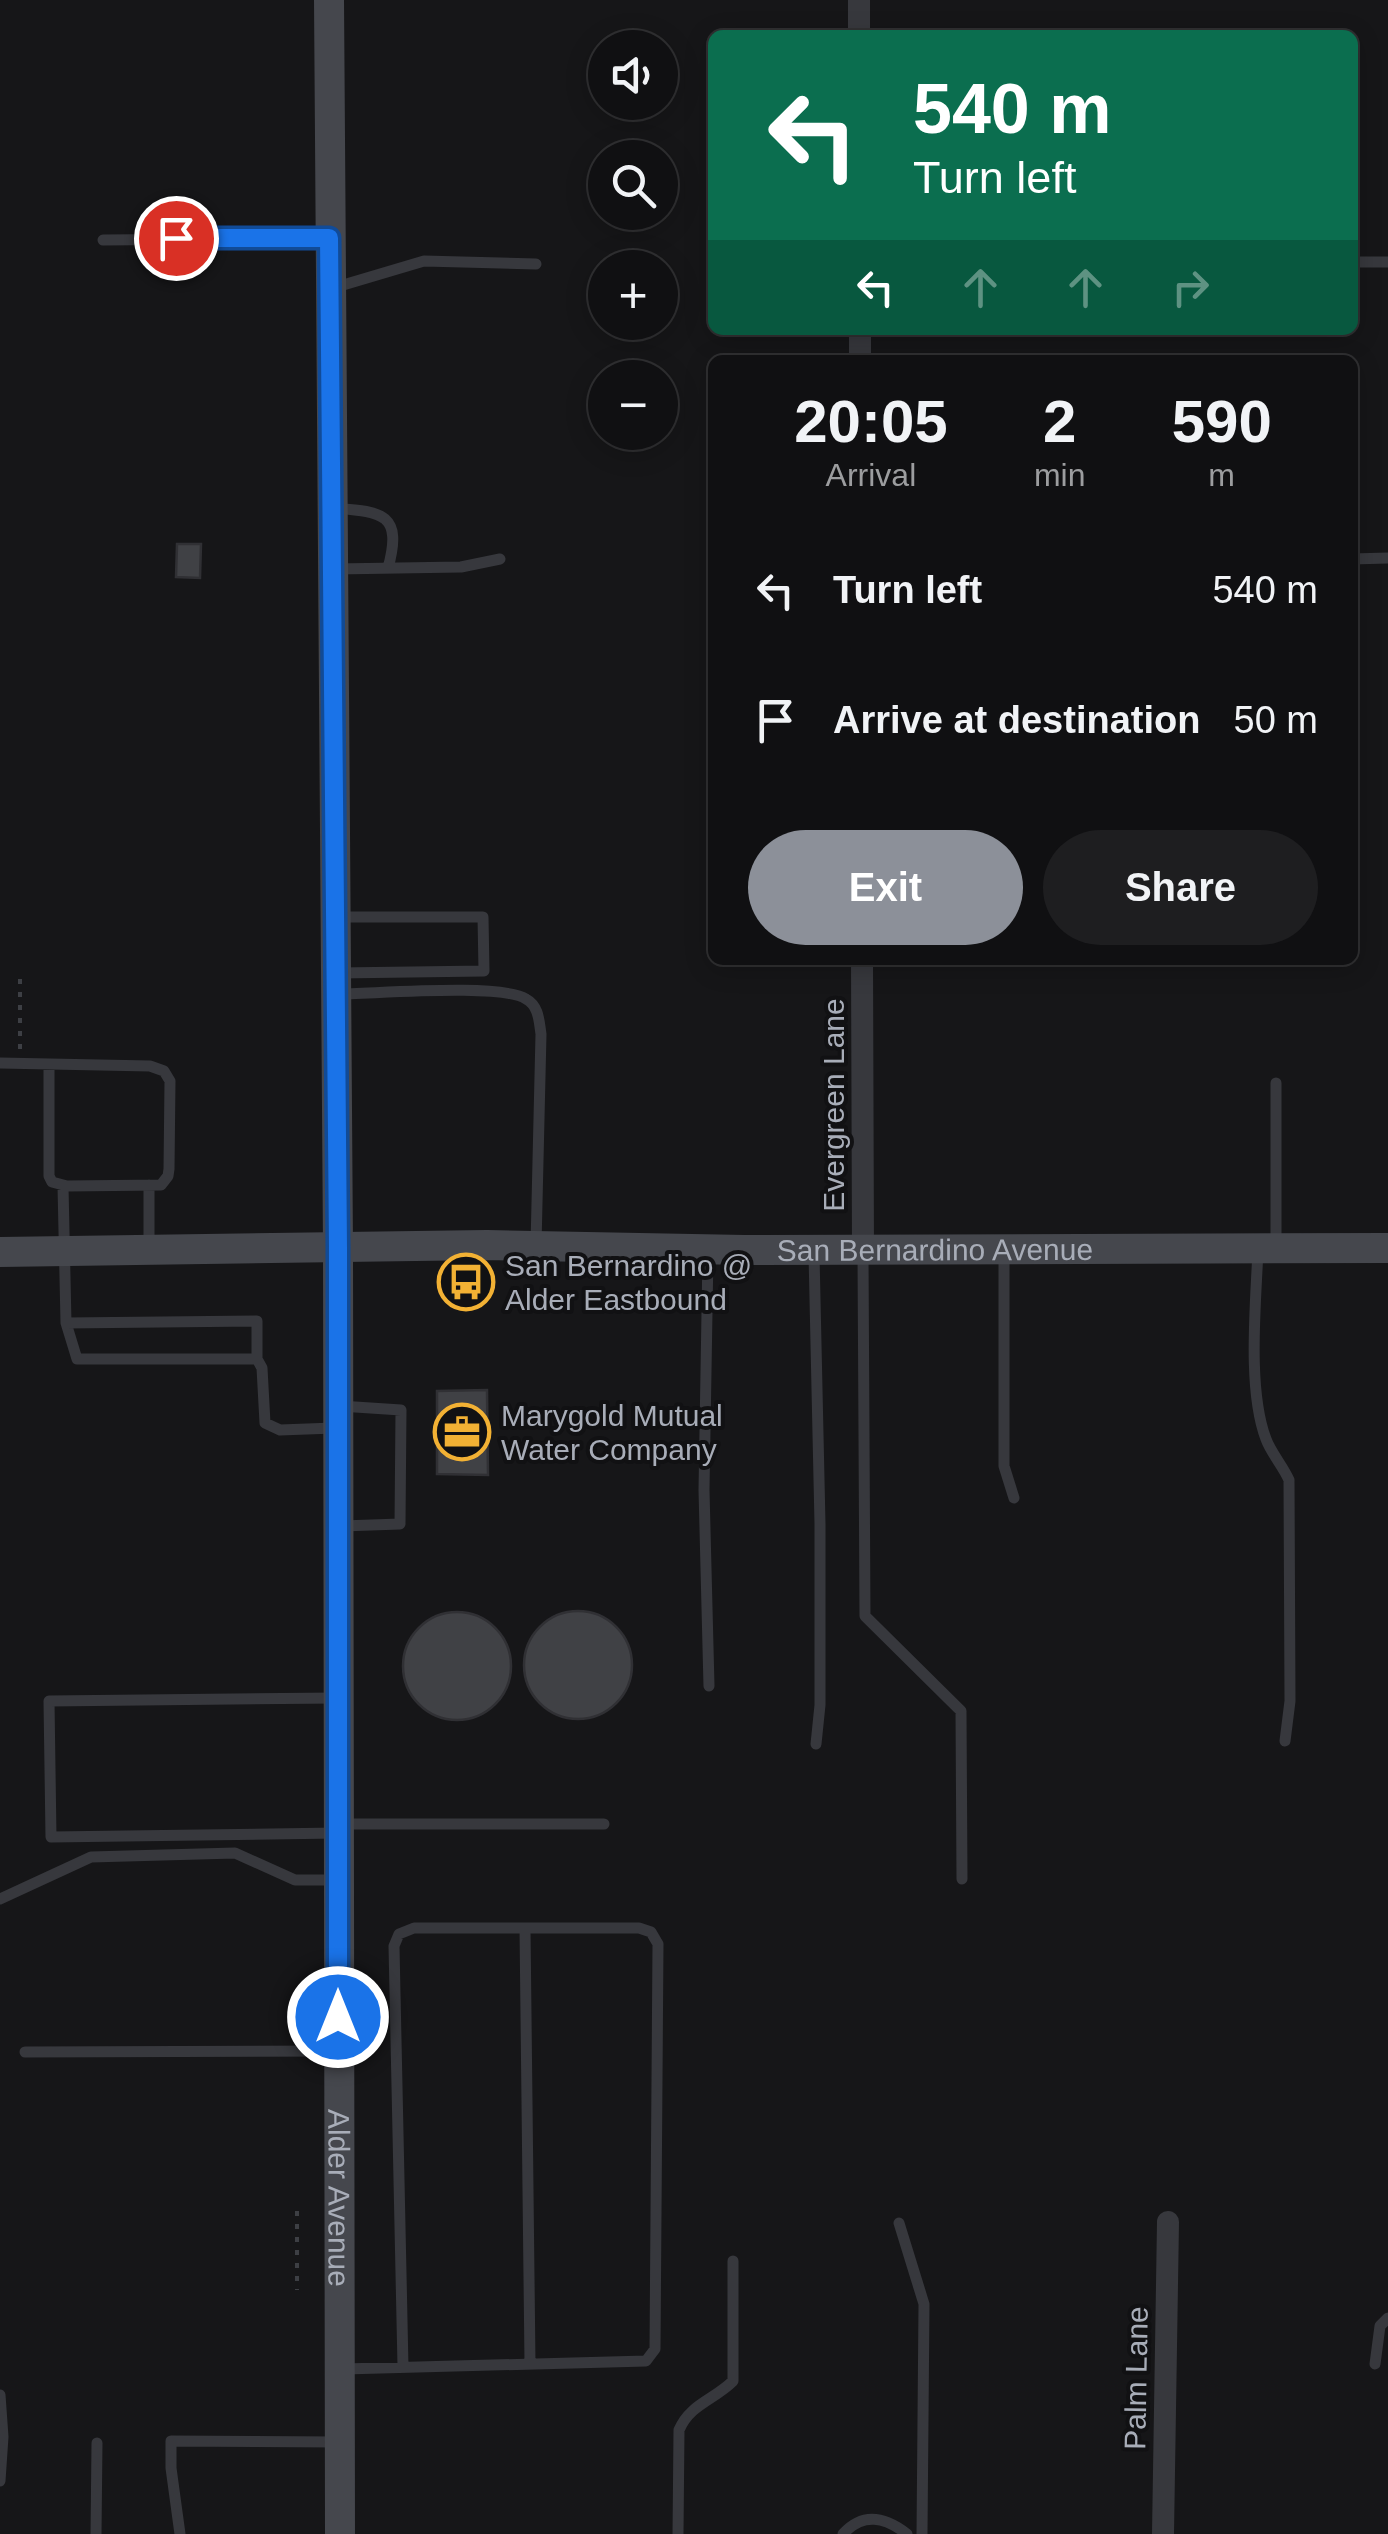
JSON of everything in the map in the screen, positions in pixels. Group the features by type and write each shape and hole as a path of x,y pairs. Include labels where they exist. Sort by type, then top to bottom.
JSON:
{"main road":[{"name":"Alder Avenue","path":"328,0 338,1247 340,2534"},
{"name":"San Bernardino Avenue","path":"0,1252 536,1246 814,1250 1388,1248"}],"street":[{"path":"859,0 859,30"},
{"name":"Evergreen Lane","path":"862,965 863,1250"},
{"name":"Palm Lane","path":"1163,2534 1168,2222"}],"lane":[{"path":"103,240 329,238"},
{"path":"329,290 424,261 536,264"},
{"path":"1358,262 1388,262"},
{"path":"330,508 369,511 388,520 394,537 388,568"},
{"path":"331,570 461,566 500,558"},
{"path":"1358,560 1388,558"},
{"path":"333,916 483,916 484,971 408,972 334,984"},
{"path":"334,984 498,991 526,998 537,1011 541,1034 536,1246"},
{"path":"0,1063 150,1066 168,1075 168,1176 161,1185 63,1186 52,1182 49,1065"},
{"path":"1276,1083 1267,1249 1255,1334 1259,1403 1266,1441 1289,1480 1290,1701 1285,1742"},
{"path":"148,1185 149,1250"},
{"path":"63,1186 66,1323 77,1359 257,1358"},
{"path":"708,1249 704,1490 709,1686"},
{"path":"1004,1249 1004,1466 1014,1498"},
{"path":"814,1250 820,1524 820,1704 816,1744"},
{"path":"863,1250 865,1616 961,1711 962,1879"},
{"path":"66,1323 257,1321 265,1423 280,1430 336,1417 401,1410 400,1524 336,1526"},
{"path":"337,1698 49,1701 50,1837 604,1824"},
{"path":"0,1898 90,1857 234,1854 295,1880 338,1880"},
{"path":"339,2369 646,2361 655,2350 658,1944 651,1932 640,1928 414,1928 399,1934 394,1946 403,2367"},
{"path":"525,1928 530,2364"},
{"path":"25,2052 338,2051"},
{"path":"899,2223 924,2304 922,2534"},
{"path":"678,2534 678,2430 685,2415 733,2381 733,2261"},
{"path":"1375,2364 1380,2326 1388,2318"},
{"path":"0,2395 0,2481"},
{"path":"180,2534 171,2441 340,2442"},
{"path":"96,2534 97,2442"},
{"path":"844,2534 858,2520 872,2518 886,2520 907,2534"}],"path":[{"path":"20,979 20,1055"},
{"path":"297,2211 298,2290"}],"building":[{"path":"177,544 201,544 200,578 176,577"},
{"name":"Marygold Mutual Water Company","path":"487,1390 488,1475 437,1474 437,1391"},
{"path":"578,1611 599,1615 616,1627 628,1644 632,1665 628,1686 616,1703 599,1715 578,1719 557,1715 540,1703 528,1686 524,1665 528,1644 540,1627 557,1615"},
{"path":"457,1612 478,1616 496,1627 507,1645 511,1666 507,1687 496,1705 478,1716 457,1720 436,1716 418,1705 407,1687 403,1666 407,1645 418,1627 436,1616"}],"place":[{"name":"San Bernardino @ Alder Eastbound","path":"466,1282"},
{"name":"Marygold Mutual Water Company","path":"462,1432"}],"route":[{"path":"176,238 329,238 338,1247 338,2017"}]}
